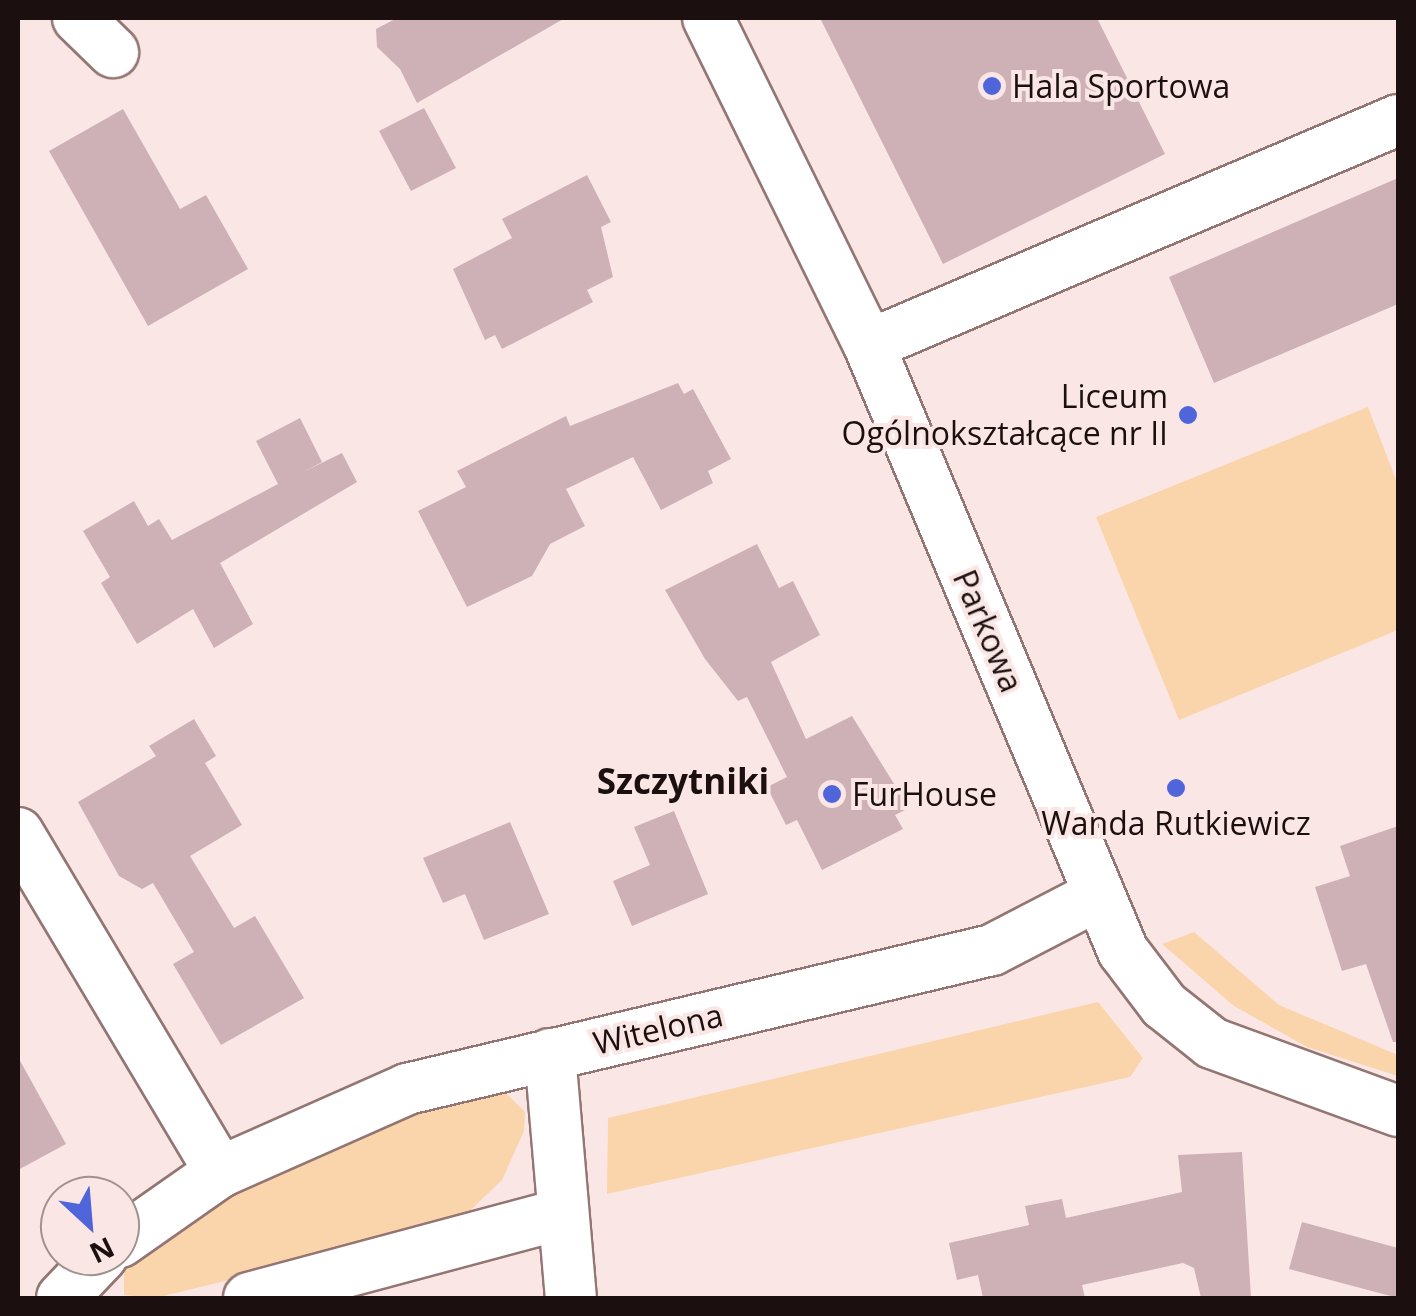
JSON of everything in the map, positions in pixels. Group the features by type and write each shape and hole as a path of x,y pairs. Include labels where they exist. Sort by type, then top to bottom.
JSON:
{"street":[{"path":"78,18 114,52"},
{"name":"Parkowa","path":"708,18 869,345 1123,951 1188,1029 1269,1069 1398,1111"},
{"path":"869,345 1398,120"},
{"path":"18,833 220,1172"},
{"name":"Witelona","path":"140,1228 220,1172 407,1090 992,950 1098,895"},
{"path":"550,1054 558,1214 571,1298"},
{"path":"248,1298 558,1214"},
{"path":"62,1298 83,1276"}],"shaded area":[{"path":"1368,407 1398,485 1398,630 1179,720 1096,517"},
{"path":"1194,932 1279,1005 1398,1055 1398,1076 1307,1047 1234,1006 1162,944"},
{"path":"1098,1002 1143,1058 1130,1077 607,1194 608,1118"},
{"path":"502,1089 525,1112 524,1131 502,1180 455,1225 155,1298 124,1295 124,1276 140,1276 140,1259 242,1189 429,1105"}],"building":[{"path":"397,18 565,18 417,103 400,69 377,47 376,29"},
{"name":"Hala Sportowa","path":"820,18 1097,18 1165,154 943,264"},
{"path":"424,108 456,168 411,191 379,131"},
{"path":"123,109 180,209 206,195 248,269 148,326 49,151"},
{"path":"587,175 611,222 601,227 613,277 587,290 593,302 502,349 495,335 485,340 453,269 512,238 502,219"},
{"path":"1398,178 1398,304 1214,383 1169,277"},
{"path":"678,383 684,394 693,389 731,459 708,471 713,483 661,510 633,457 566,489 585,526 550,544 532,576 467,607 418,511 466,487 457,471 566,416 570,426"},
{"path":"300,418 322,462 303,472 342,453 357,482 220,563 253,624 214,648 193,609 137,644 101,583 110,577 83,531 134,501 148,526 159,519 172,540 278,484 256,441"},
{"path":"757,544 779,588 793,581 820,635 771,662 806,739 852,716 909,808 895,815 903,829 822,870 797,820 786,825 767,787 787,777 747,697 738,701 705,659 665,590"},
{"path":"194,719 216,756 205,763 242,825 190,856 234,928 255,916 304,998 221,1045 173,964 194,952 153,883 142,889 119,876 78,802 156,756 149,746"},
{"path":"674,811 708,894 632,926 613,881 650,865 634,827"},
{"path":"510,822 549,914 484,940 465,894 443,903 423,858"},
{"path":"1398,826 1398,1042 1393,1042 1366,964 1342,971 1315,887 1350,876 1340,846"},
{"path":"18,1057 66,1144 18,1170"},
{"path":"1242,1152 1251,1298 1201,1298 1194,1268 1183,1263 1082,1285 1085,1298 983,1298 978,1275 957,1280 949,1243 1029,1225 1025,1206 1062,1199 1066,1218 1182,1192 1178,1155"},
{"path":"1302,1222 1398,1248 1398,1298 1289,1269"}],"place":[{"name":"Hala Sportowa","path":"992,86"},
{"name":"Liceum Ogólnokształcące nr II","path":"1188,415"},
{"name":"Wanda Rutkiewicz","path":"1176,788"},
{"name":"FurHouse","path":"832,794"}],"district":[{"name":"Szczytniki","path":"683,781"}]}
